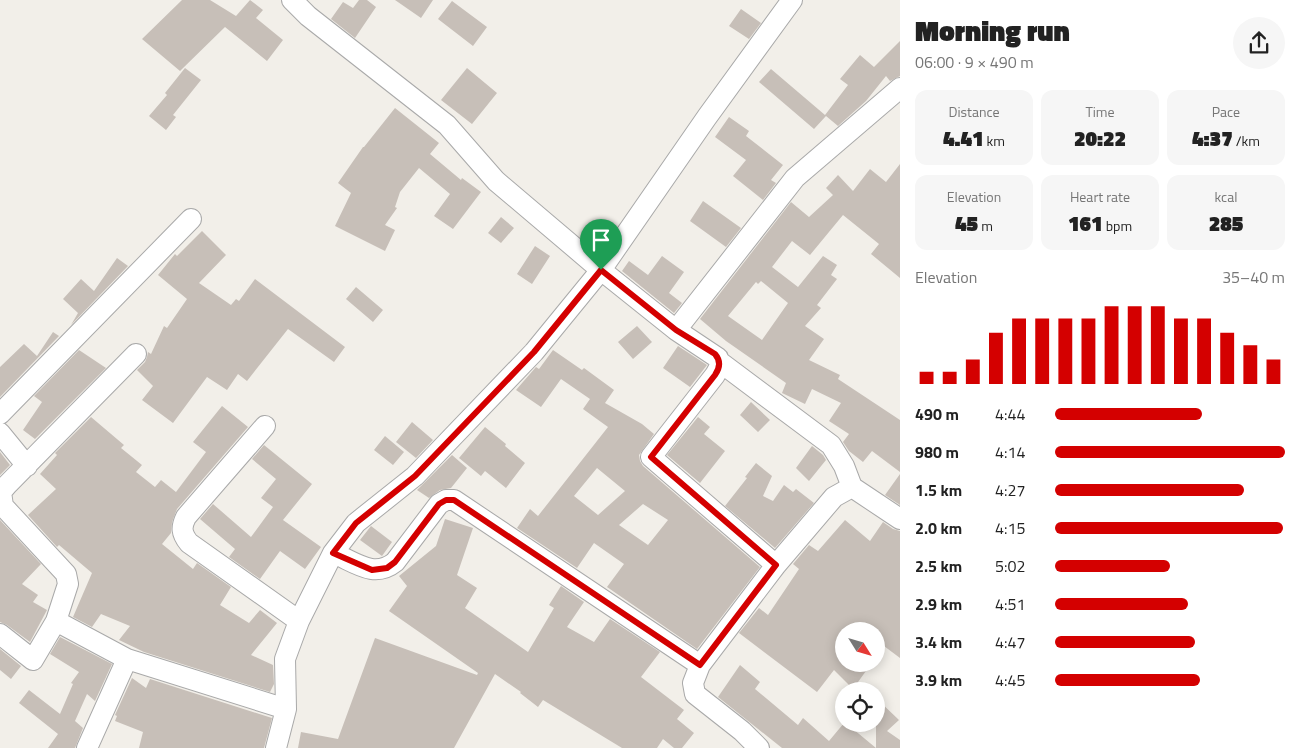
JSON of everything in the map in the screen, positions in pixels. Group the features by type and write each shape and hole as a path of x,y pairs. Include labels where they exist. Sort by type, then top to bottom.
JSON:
{"street":[{"path":"292,0 308,16 447,124 496,181 601,270 676,330 715,354 720,362 831,445 844,466 852,487 900,519"},
{"path":"276,748 286,709 284,659 299,621 333,553 356,523 415,476 534,352 601,270 707,117 792,0"},
{"path":"676,330 795,178 900,88"},
{"path":"0,414 191,219"},
{"path":"0,634 33,660 56,621 68,584 66,574 3,506 1,492 136,354"},
{"path":"720,362 715,375 651,457 776,565"},
{"path":"265,426 186,517 182,530 188,543 299,621"},
{"path":"0,433 27,466"},
{"path":"759,748 742,731 695,694 693,683 700,665 776,565 834,496 852,487"},
{"path":"333,553 372,570 387,568 395,562 439,504 446,500 454,500 700,665"},
{"path":"56,621 127,659 286,709"},
{"path":"87,748 127,659"}],"building":[{"path":"182,0 210,0 236,16 250,0 263,10 256,18 283,40 267,61 225,27 180,71 142,39"},
{"path":"359,0 367,0 376,7 355,38 331,19 343,2 353,8"},
{"path":"395,0 433,0 421,18"},
{"path":"452,1 487,27 473,46 438,19"},
{"path":"741,9 761,23 749,39 729,26"},
{"path":"900,41 900,76 890,81 886,76 866,101 838,126 826,116 814,129 759,82 771,69 825,115 848,85 840,79 860,55 874,67"},
{"path":"185,68 201,80 173,115 176,117 166,130 149,116 167,95 165,93"},
{"path":"467,68 497,93 472,124 441,100"},
{"path":"395,108 439,143 430,154 461,180 462,178 481,192 453,229 434,216 450,194 419,168 400,192 395,207 397,208 385,225 395,230 385,251 335,226 351,193 338,183 363,147"},
{"path":"729,117 749,131 746,136 783,165 771,180 776,183 763,200 733,176 746,160 715,137"},
{"path":"900,164 900,278 871,254 879,244 843,215 810,255 792,241 772,267 798,287 823,256 837,265 831,275 837,279 817,305 821,308 805,326 824,339 809,360 840,375 838,379 900,420 900,472 872,451 863,462 849,451 843,442 849,434 829,421 841,403 812,389 805,404 782,393 786,383 726,341 700,319 791,202 809,217 833,195 826,188 838,175 853,191 870,169 886,182","holes":["761,281 788,303 762,340 728,316 756,282 758,284"]},
{"path":"703,201 741,228 726,247 690,221"},
{"path":"501,217 514,228 501,243 488,233"},
{"path":"202,231 226,255 199,283 231,305 236,299 239,301 255,279 345,347 334,362 288,329 247,381 238,374 227,390 207,377 173,423 142,400 153,386 137,370 145,362 148,352 151,354 164,326 167,328 187,299 158,275 175,254 177,256"},
{"path":"535,246 550,256 532,284 517,274"},
{"path":"662,256 684,272 669,293 682,303 674,313 622,271 629,261 648,275"},
{"path":"117,258 128,266 71,325 78,313 63,299 81,279 94,291"},
{"path":"356,287 383,310 373,322 346,299"},
{"path":"637,326 652,342 633,359 618,342"},
{"path":"53,332 59,336 0,397 0,367 24,344 37,356"},
{"path":"678,346 707,365 690,387 663,368"},
{"path":"79,350 106,368 35,439 23,430 42,402 34,396"},
{"path":"553,350 582,370 584,368 614,390 605,403 642,424 654,434 639,455 643,466 760,567 697,649 607,587 624,564 594,543 577,568 517,528 530,509 538,516 608,427 583,409 590,399 561,379 541,407 516,390 536,367 539,369","holes":["597,468 625,491 598,515 574,496","643,504 668,520 648,545 619,525"]},
{"path":"751,402 770,420 758,432 740,415"},
{"path":"222,406 248,427 177,509 172,522 171,533 162,544 193,569 197,563 231,587 220,605 249,623 260,610 277,623 251,655 273,665 274,684 270,692 144,652 119,640 130,626 101,614 92,627 73,617 92,573 59,545 57,547 28,515 56,489 40,474 57,455 55,453 91,417 124,445 121,448 142,465 136,472 155,487 161,480 176,492 206,452 193,442"},
{"path":"698,417 710,427 704,434 725,451 700,483 667,455"},
{"path":"412,422 433,440 416,458 396,442"},
{"path":"485,427 525,463 506,488 485,471 481,476 459,458"},
{"path":"385,436 404,452 393,465 374,450"},
{"path":"264,445 312,484 283,520 321,547 305,569 280,551 260,579 229,557 235,549 200,519 213,504 251,537 273,507 261,498 276,479 252,459"},
{"path":"812,446 826,460 809,481 796,468"},
{"path":"0,452 10,465 0,475"},
{"path":"452,455 467,468 451,488 440,490 429,498 417,490"},
{"path":"756,463 772,476 763,496 773,501 784,485 793,492 796,489 814,503 775,548 725,506"},
{"path":"900,474 900,505 885,495"},
{"path":"445,519 473,528 457,575 477,588 465,608 528,652 554,608 549,605 561,586 584,602 567,627 594,642 610,619 660,652 641,677 684,710 677,719 694,733 682,748 674,748 663,739 657,748 622,748 543,700 538,707 521,692 495,674 454,748 298,748 301,732 338,739 375,638 477,675 478,673 389,611 407,586 399,576 436,546"},
{"path":"0,520 41,564 22,584 38,595 33,602 47,610 30,642 0,622"},
{"path":"845,520 870,541 883,522 893,529 900,531 900,658 885,647 885,622 835,622 835,671 817,692 739,633 759,608 768,615 799,569 793,564 809,545 818,551"},
{"path":"371,526 392,542 382,556 360,540"},
{"path":"60,637 112,664 95,701 87,694 75,721 83,728 75,748 48,748 58,734 19,703 29,690 60,714 73,684 71,683 79,672 50,654"},
{"path":"0,649 21,666 11,679 0,670"},
{"path":"740,665 760,682 755,689 798,725 803,718 829,741 836,732 857,732 876,748 782,748 718,697"},
{"path":"836,672 865,672 858,682 846,682"},
{"path":"132,678 146,688 150,679 272,718 264,748 139,748 143,732 115,721 117,716 115,715"},
{"path":"885,707 899,720 887,731 900,740 900,748 876,748 876,732 885,732"}],"route":[{"path":"601,270 676,330 715,354 718,358 720,366 718,371 651,457 776,565 700,665 454,500 446,500 439,504 395,562 387,568 372,570 333,553 356,523 415,476 534,352 601,270"}]}
